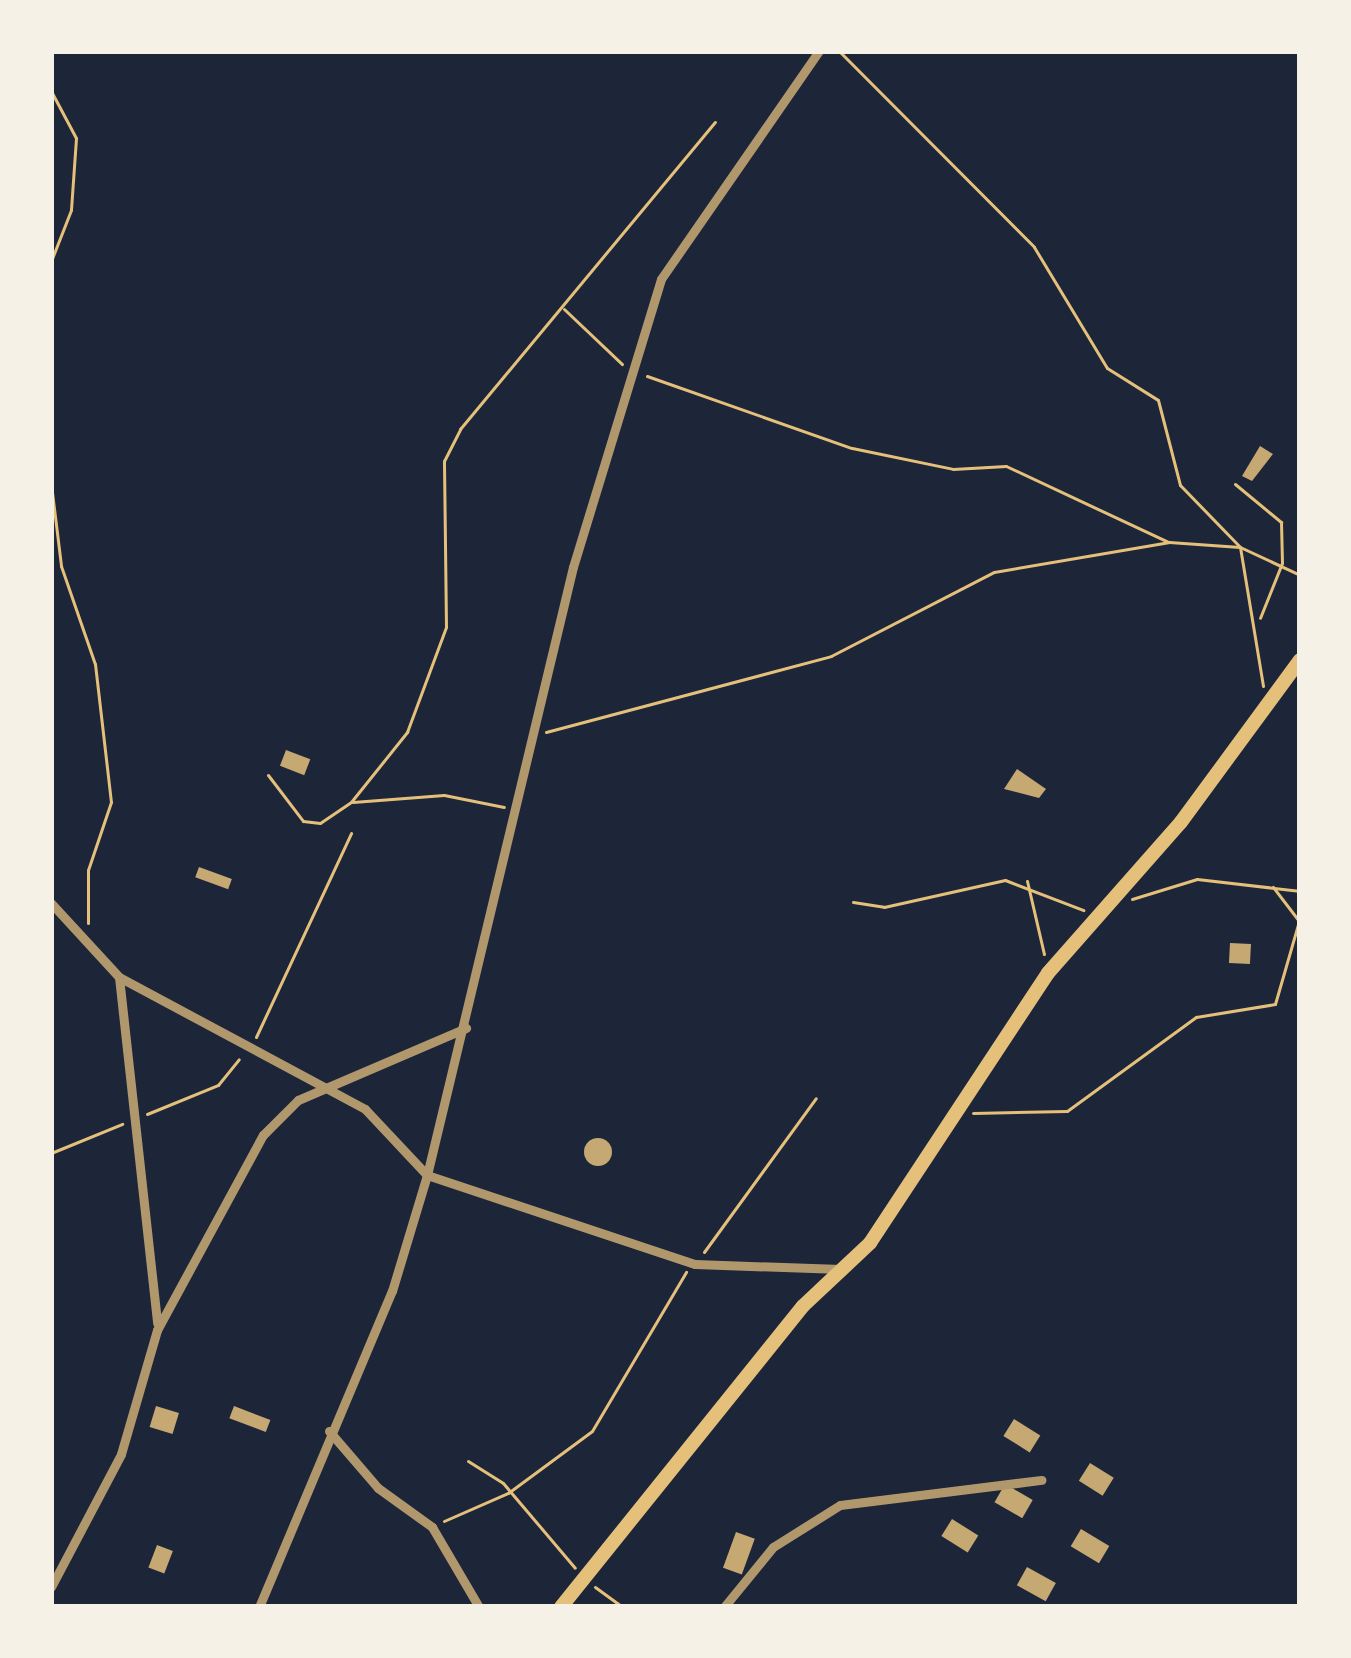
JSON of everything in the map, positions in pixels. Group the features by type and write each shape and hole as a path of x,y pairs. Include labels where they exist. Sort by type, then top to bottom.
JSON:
{"main road":[{"path":"561,1607 590,1583 763,1354 843,1269 957,1112 1048,973 1268,710 1300,660"}],"street":[{"path":"259,1607 427,1175 537,734 632,371 661,279 819,51"},
{"path":"51,903 88,937 119,977 365,1109 427,1175 695,1264 843,1269"},
{"path":"119,977 157,1330"},
{"path":"51,1587 121,1454 157,1330 243,1161 324,1088 466,1028"},
{"path":"329,1431 378,1488 432,1527 479,1607"},
{"path":"724,1607 797,1525 840,1505 1041,1480"}],"path":[{"path":"838,51 1034,247 1107,368 1157,400 1180,485 1240,547 1260,620 1268,710"},
{"path":"51,92 76,138 70,210 51,261"},
{"path":"351,802 407,732 446,627 445,461 715,122"},
{"path":"563,308 632,371 852,448 953,470 1006,466 1169,542"},
{"path":"51,484 61,566 95,664 111,802 88,870 88,937"},
{"path":"1234,484 1281,522 1282,563 1260,620"},
{"path":"537,734 831,656 994,572 1169,542 1240,547 1300,575"},
{"path":"268,775 303,821 351,802 444,795 521,810"},
{"path":"853,902 884,907 962,881 1027,881 1075,910 1104,911 1197,879 1300,891"},
{"path":"1027,881 1048,973"},
{"path":"957,1112 1067,1111 1196,1017 1274,1004 1298,921 1273,887"},
{"path":"432,1527 508,1493 592,1431 695,1264 816,1098"},
{"path":"468,1461 508,1493 590,1583 622,1607"}],"shaded area":[{"path":"51,51 1300,51 1300,1607 51,1607"}],"building":[{"path":"1260,446 1273,454 1252,481 1242,476"},
{"path":"286,750 310,759 304,775 280,766"},
{"path":"1017,769 1046,789 1039,798 1004,789"},
{"path":"199,867 232,879 228,889 195,877"},
{"path":"1230,943 1251,944 1250,964 1229,963"},
{"path":"598,1138 608,1142 612,1152 608,1162 598,1166 588,1162 584,1152 588,1142"},
{"path":"156,1406 179,1413 173,1434 150,1427"},
{"path":"234,1406 270,1420 266,1432 229,1418"},
{"path":"1014,1419 1040,1435 1030,1452 1003,1436"},
{"path":"1090,1463 1114,1478 1103,1496 1079,1481"},
{"path":"1005,1484 1033,1500 1022,1518 994,1502"},
{"path":"952,1519 978,1535 968,1552 941,1536"},
{"path":"1081,1529 1109,1546 1099,1563 1071,1546"},
{"path":"736,1532 755,1539 742,1575 723,1568"},
{"path":"157,1545 173,1551 164,1573 148,1567"},
{"path":"1027,1567 1056,1583 1046,1601 1017,1585"}]}
